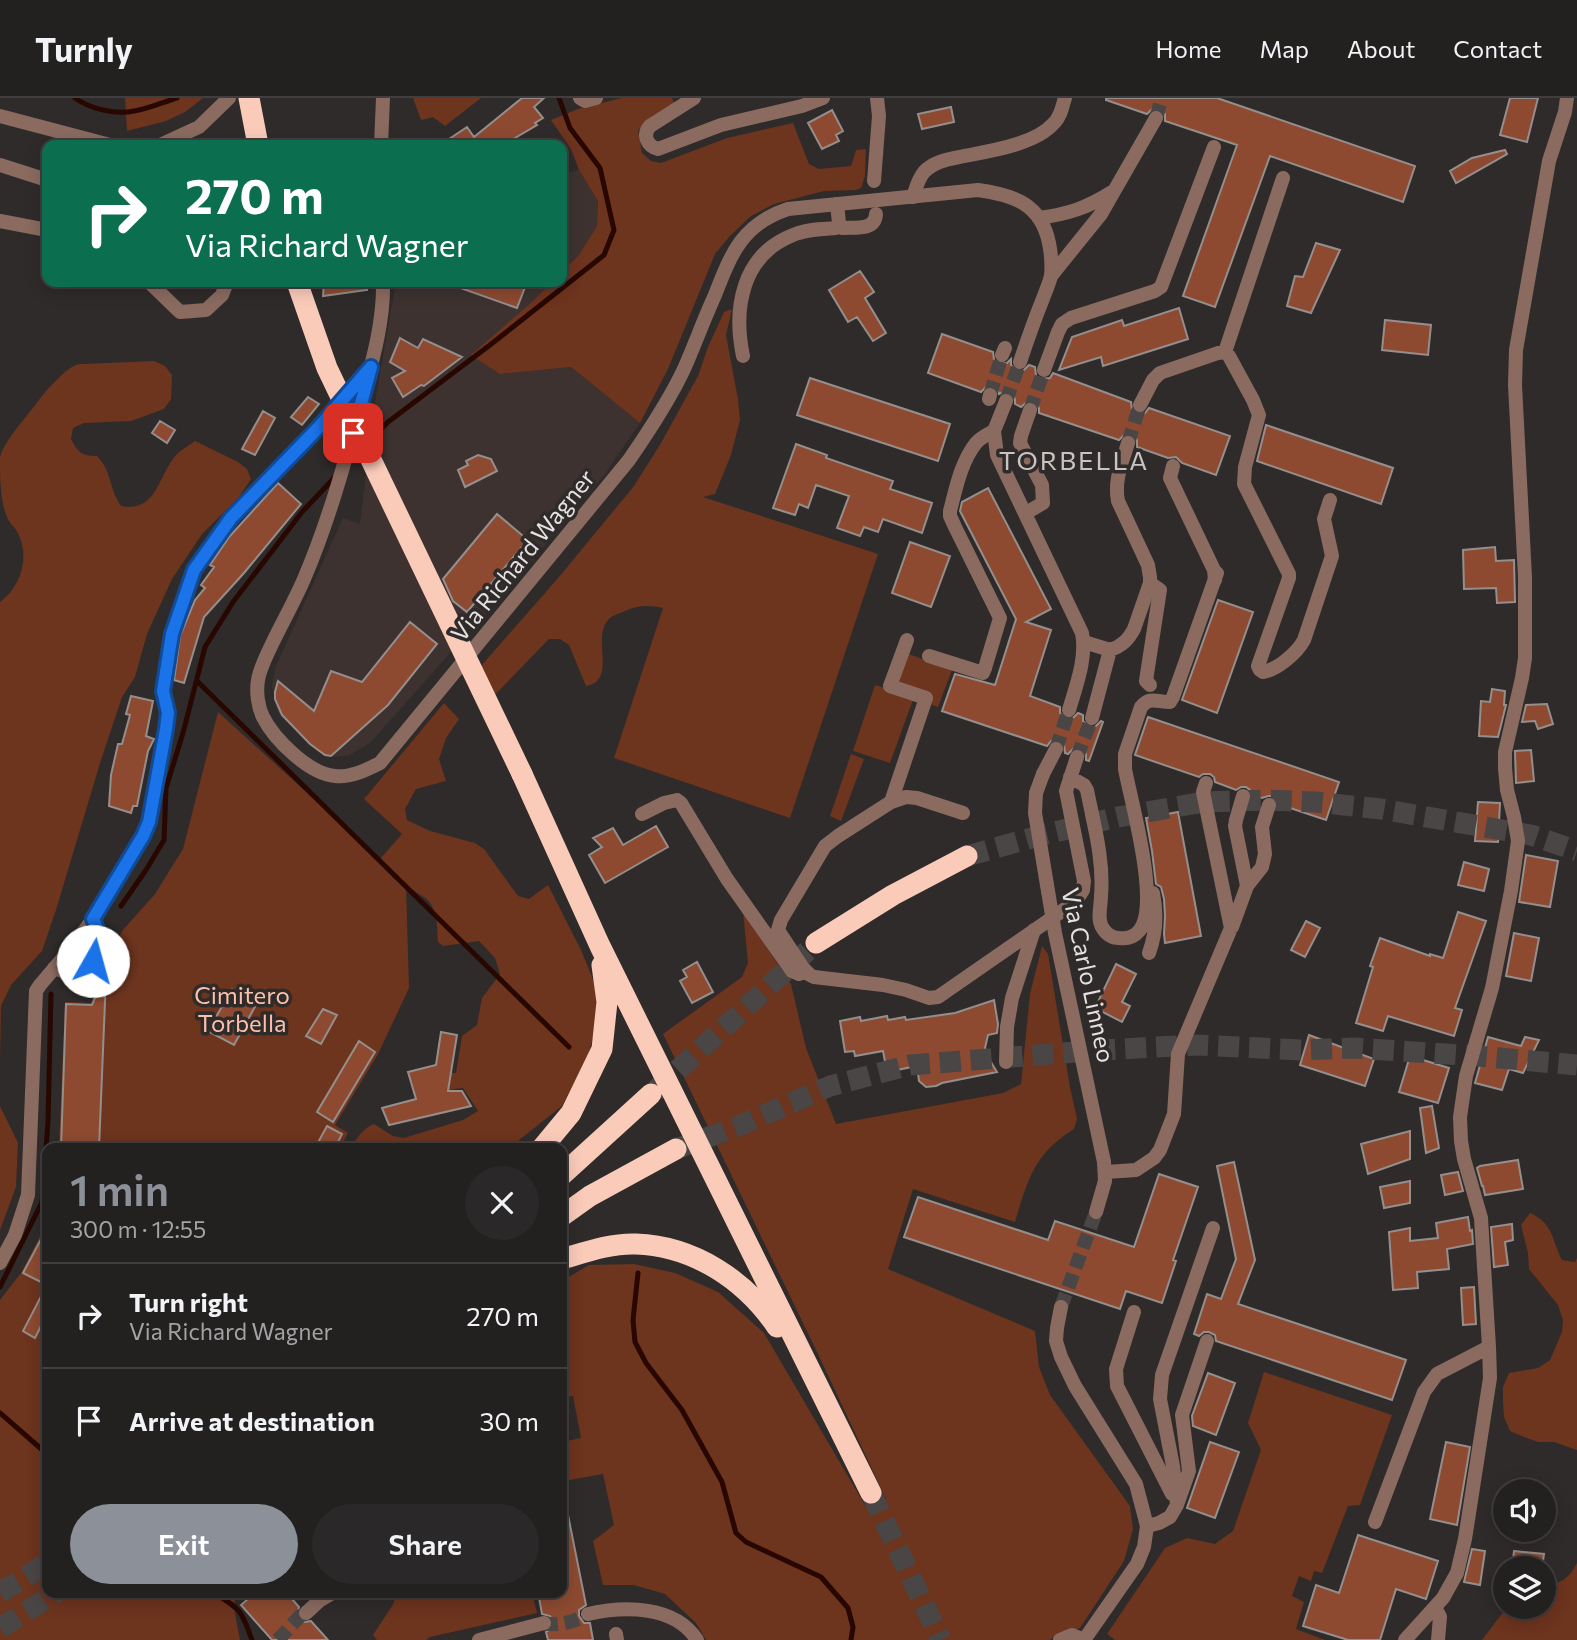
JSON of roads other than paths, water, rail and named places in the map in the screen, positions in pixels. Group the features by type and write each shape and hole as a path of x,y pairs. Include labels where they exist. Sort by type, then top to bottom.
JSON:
{"highway":[{"path":"249,98 257,140"},
{"path":"299,287 327,368 522,774 600,946 871,1493"},
{"path":"816,943 893,895 967,856"},
{"path":"546,1143 571,1113 602,1049 607,1002 600,946"},
{"path":"567,1170 650,1094"},
{"path":"567,1212 590,1196 676,1149"},
{"path":"567,1258 606,1246 635,1243 684,1252 703,1261 743,1288 758,1302 771,1317 822,1396"}],"street":[{"path":"168,140 200,127 229,98"},
{"path":"381,140 383,98"},
{"path":"580,98 589,101 596,98"},
{"path":"694,98 647,129 646,139 649,145 658,149 721,125 802,106 823,98"},
{"path":"874,181 879,116 877,98"},
{"path":"913,197 921,176 932,165 1004,147 1044,132 1060,115 1065,98"},
{"path":"1405,1640 1443,1598 1457,1573 1465,1539 1490,1378 1481,1218 1464,1159 1460,1117 1466,1076 1492,988 1518,841 1505,768 1505,752 1525,658 1525,577 1515,385 1516,350 1549,162 1567,98"},
{"path":"0,116 91,140"},
{"path":"1020,362 1051,276 1093,224 1156,118"},
{"path":"1044,370 1062,324 1071,318 1161,287 1214,147"},
{"path":"0,165 42,178"},
{"path":"1225,352 1283,178"},
{"path":"1051,276 1051,252 1039,218 1086,207 1116,189"},
{"name":"Via Richard Wagner","path":"383,287 378,335 347,456 303,580 264,660 257,682 262,714 270,728 310,766 333,776 349,776 380,763 629,460 658,418 684,370 731,254 754,227 788,209 978,190 1017,199 1039,218"},
{"path":"837,204 838,226"},
{"path":"743,356 739,333 740,303 745,284 764,255 794,234 838,226 842,228 873,225 876,214"},
{"path":"0,221 42,229"},
{"path":"154,287 180,312 206,310 222,295 225,287"},
{"path":"1140,405 1153,380 1160,373 1225,352"},
{"path":"1225,352 1254,400 1259,415 1245,467 1244,484 1289,574 1258,666 1263,672 1293,653 1304,640 1332,556 1324,519 1330,500"},
{"path":"0,1263 15,1235 29,1195 36,991 93,919 149,822 168,713 163,691 172,634 194,570 231,518 320,426 371,367"},
{"path":"1006,401 994,431 997,455 1076,619 1084,642 1080,670 1069,710"},
{"path":"1026,513 1043,503 1042,485 1020,443 1030,410"},
{"path":"929,656 983,673 1000,618 955,527 950,511 970,451 977,441 994,431"},
{"path":"1084,642 1110,650 1119,647 1134,629 1150,583 1148,565 1116,495 1117,477 1128,443"},
{"path":"1149,953 1155,932 1155,907 1125,769 1125,754 1141,707 1153,699 1170,702 1173,697 1216,576 1170,478 1173,466"},
{"path":"1150,583 1160,590 1146,681 1150,685"},
{"path":"891,802 926,698 890,685 906,640"},
{"path":"1093,719 1110,650"},
{"name":"Via Carlo Linneo","path":"1056,749 1036,793 1035,813 1055,933 1105,1167 1105,1181 1096,1212"},
{"path":"963,813 906,797 891,802 825,846 781,920 778,930 806,971 814,976 883,985 934,998 943,995 1074,902 1080,896 1084,885 1083,868 1066,791 1077,757"},
{"path":"1070,777 1080,782 1087,790 1103,873 1100,919 1107,934 1123,939 1138,932 1144,918 1147,876"},
{"path":"1206,783 1203,792 1231,928"},
{"path":"1243,796 1236,827 1247,886"},
{"path":"642,814 672,800 681,803 727,879 792,971 799,974 806,971"},
{"path":"1105,1167 1136,1170 1154,1158 1160,1150 1174,1114 1178,1054 1247,886 1262,867 1265,854 1262,827 1269,805"},
{"path":"54,968 73,972 86,966 95,957 100,950 100,944 93,919"},
{"path":"1006,1062 1007,1027 1012,998 1034,930"},
{"path":"1177,1505 1173,1466 1160,1399 1162,1375 1213,1228"},
{"path":"1060,1640 1072,1635 1084,1640 1137,1564 1144,1547 1147,1526 1136,1484 1075,1386 1061,1357 1056,1341 1056,1328 1061,1307"},
{"path":"1134,1312 1116,1369 1117,1386 1177,1505"},
{"path":"1147,1526 1166,1521 1170,1517 1189,1471 1182,1415 1207,1341"},
{"path":"1375,1522 1430,1382 1437,1374 1489,1347"},
{"path":"306,1613 324,1598"},
{"path":"1435,1607 1440,1617 1438,1640"},
{"path":"588,1614 605,1610 645,1611 668,1615 681,1622 697,1640"},
{"path":"479,1640 544,1623"}],"waterway":[{"path":"75,98 111,112 139,110 177,98"},
{"path":"559,98 570,128 600,168 614,230 604,255 567,284"},
{"path":"368,442 388,422 563,287"},
{"path":"121,906 164,840 166,788 205,647 233,602 302,512 335,477"},
{"path":"197,681 569,1047"},
{"path":"46,1143 51,994"},
{"path":"0,1287 42,1202"},
{"path":"638,1273 633,1320 635,1342 646,1363 682,1410 722,1482 736,1533 746,1542 821,1577 848,1608 853,1627 851,1640"},
{"path":"0,1413 42,1450"},
{"path":"222,1598 239,1611 252,1640"}],"tunnel":[{"path":"1156,118 1162,98"},
{"path":"990,395 1002,355"},
{"path":"1006,401 1020,362"},
{"path":"1030,410 1044,370"},
{"path":"1128,443 1140,405"},
{"path":"1056,749 1069,710"},
{"path":"1077,757 1092,718"},
{"path":"967,856 1118,817 1204,802 1265,800 1381,809 1531,835 1577,851"},
{"path":"655,1091 816,943"},
{"path":"676,1149 741,1125 830,1086 910,1065 1196,1045 1301,1050 1354,1048 1577,1065"},
{"path":"1061,1307 1096,1212"},
{"path":"871,1493 941,1640"},
{"path":"0,1593 42,1566"},
{"path":"0,1628 48,1598"},
{"path":"278,1640 306,1613"},
{"path":"544,1623 567,1623 588,1614"}],"district":[{"name":"TORBELLA","path":"1074,459"}],"park label":[{"name":"Cimitero Torbella","path":"242,1008"}]}
